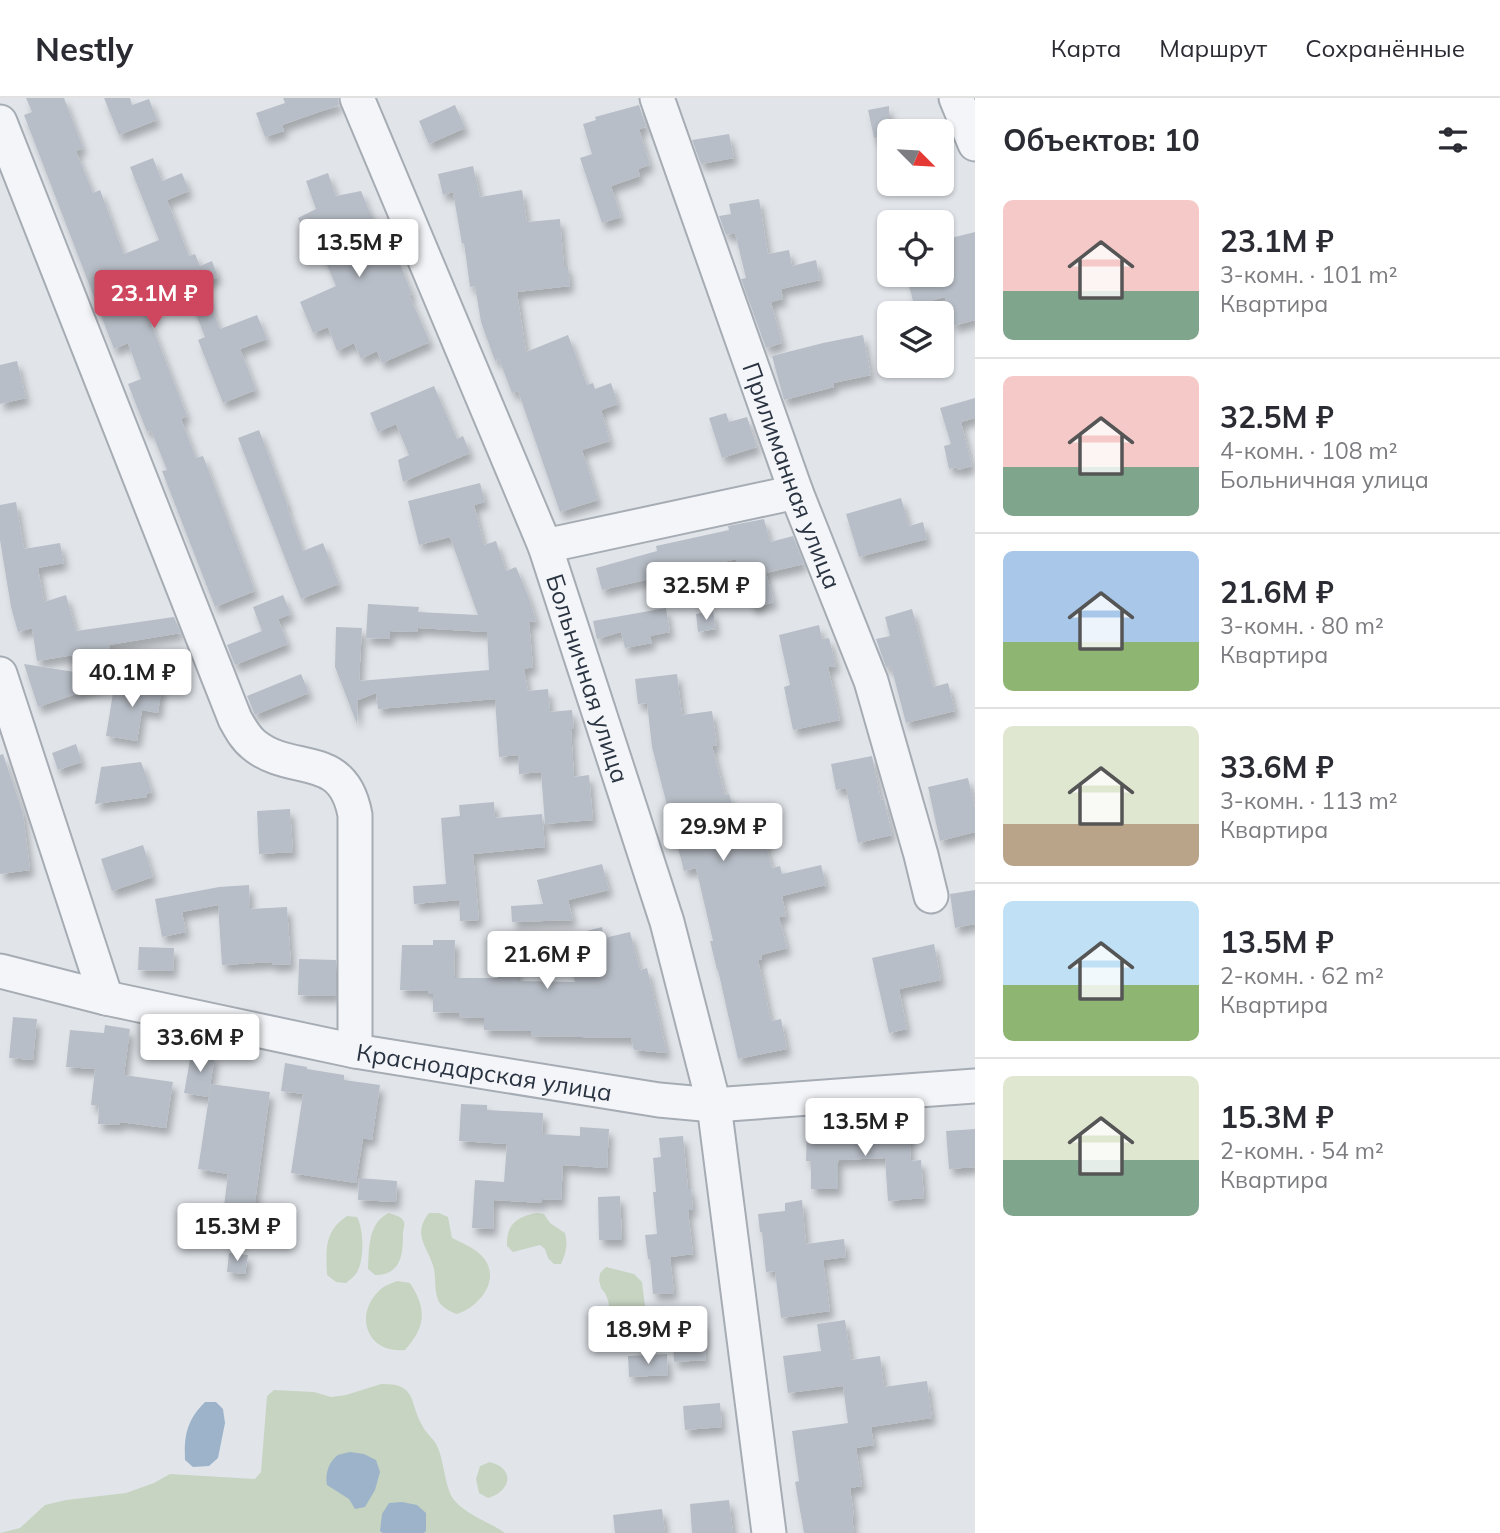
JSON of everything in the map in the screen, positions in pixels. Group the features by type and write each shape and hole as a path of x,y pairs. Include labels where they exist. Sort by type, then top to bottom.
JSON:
{"street":[{"name":"Больничная улица","path":"358,98 545,546 667,922 714,1105 769,1533"},
{"name":"Прилиманная улица","path":"657,98 796,492 871,681 931,896"},
{"path":"956,98 975,145"},
{"path":"0,122 235,719 246,737 266,753 321,768 332,774 342,783 353,805 355,1051"},
{"path":"545,546 796,492"},
{"path":"0,674 106,998"},
{"name":"Краснодарская улица","path":"0,971 106,998 355,1051 659,1100 714,1105 975,1086"}],"green space":[{"path":"389,1213 400,1217 404,1222 401,1256 390,1272 375,1275 368,1269 371,1237 377,1223"},
{"path":"429,1213 448,1217 452,1238 481,1255 490,1272 486,1290 481,1298 457,1314 443,1306 437,1298 434,1269 421,1235 421,1228"},
{"path":"536,1213 544,1214 550,1223 565,1233 566,1249 561,1264 554,1264 540,1245 513,1252 507,1246 508,1232 514,1223"},
{"path":"347,1216 357,1217 362,1246 358,1270 346,1283 336,1282 327,1275 326,1257 330,1235"},
{"path":"606,1267 634,1274 642,1282 645,1307 641,1318 629,1331 621,1330 612,1322 608,1300 599,1280 600,1273"},
{"path":"397,1281 410,1283 416,1292 422,1318 417,1333 405,1350 380,1345 372,1338 366,1319 373,1298 382,1288"},
{"path":"381,1384 401,1387 410,1396 418,1417 438,1448 454,1500 465,1510 505,1533 0,1533 20,1528 45,1505 126,1493 170,1474 255,1479 261,1472 267,1396 274,1390 314,1392 331,1397"},
{"path":"490,1462 500,1466 507,1476 507,1481 498,1494 488,1498 479,1493 476,1479 480,1466"}],"water":[{"path":"205,1402 216,1402 223,1409 225,1423 218,1458 209,1466 193,1467 185,1460 186,1435 194,1415"},
{"path":"350,1452 364,1454 376,1460 380,1472 375,1490 365,1507 355,1509 349,1499 327,1485 326,1481 332,1461 338,1455"},
{"path":"389,1503 417,1505 426,1513 424,1533 380,1531 382,1514"}],"building":[{"path":"26,98 64,98 83,148 76,151 93,193 100,190 124,254 159,240 130,167 153,158 162,181 182,173 189,191 167,200 189,256 195,254 200,266 212,261 218,277 202,283 220,329 257,315 267,339 240,349 256,390 223,403 198,340 205,337 180,273 138,290 187,416 181,419 196,458 203,456 255,591 215,607 162,471 167,470 151,430 147,432 128,384 141,379 128,343 114,349 24,115 32,112"},
{"path":"104,98 130,98 132,105 149,99 157,120 119,135"},
{"path":"283,98 338,98 339,105 282,125 284,131 265,137 256,113 285,103"},
{"path":"455,105 465,128 429,144 419,121"},
{"path":"639,105 646,127 639,129 650,165 638,169 640,176 611,186 621,217 602,223 580,158 592,154 583,124 596,120 595,117"},
{"path":"889,106 889,119 877,119 877,137 874,138 868,110"},
{"path":"729,134 734,158 701,164 692,140"},
{"path":"473,166 480,197 522,190 527,222 560,219 564,266 568,266 570,286 517,292 526,352 568,335 587,385 593,383 595,389 611,383 618,404 601,410 610,441 582,450 598,500 560,512 518,391 512,393 499,359 495,361 481,322 475,286 470,287 453,192 443,195 438,174"},
{"path":"328,173 336,196 361,191 376,227 380,226 397,265 400,264 412,294 409,295 430,342 382,363 377,351 361,359 354,343 337,351 328,327 313,333 300,302 336,286 317,241 309,244 298,218 316,209 306,181"},
{"path":"759,199 768,254 789,250 792,266 816,260 820,280 781,289 783,299 771,302 782,343 766,348 741,279 746,278 735,233 726,235 719,216 731,214 729,204"},
{"path":"975,232 975,320 954,326 954,301 946,301 945,297 913,301 910,287 954,287 954,237"},
{"path":"863,335 871,375 833,383 834,387 784,400 772,356"},
{"path":"17,361 26,398 0,404 0,365"},
{"path":"434,386 457,439 463,436 470,453 403,482 398,460 409,455 396,424 378,432 370,413"},
{"path":"975,398 975,418 961,422 972,466 958,470 957,467 949,469 944,446 951,444 940,408"},
{"path":"726,413 729,422 747,417 757,447 722,458 709,418"},
{"path":"259,430 303,551 323,543 339,584 301,599 238,438"},
{"path":"480,483 485,502 474,505 484,545 496,541 506,571 516,567 536,621 529,622 533,667 524,669 528,691 548,689 550,712 572,710 574,777 589,775 593,820 545,824 541,772 519,774 518,755 499,757 495,699 378,709 376,693 358,700 357,724 335,667 336,627 362,628 359,681 489,670 487,632 418,628 417,632 390,631 390,639 366,638 368,604 419,607 418,612 478,615 450,537 419,545 408,501"},
{"path":"901,498 909,526 923,522 927,539 859,557 846,514"},
{"path":"16,502 24,549 60,543 64,563 38,568 44,602 66,595 76,631 174,617 181,633 109,645 110,649 37,661 32,628 18,632 0,540 0,505"},
{"path":"764,519 770,542 793,536 804,564 766,573 774,602 753,608 745,578 740,579 736,559 602,590 596,568 657,551 656,546 729,530 728,526"},
{"path":"283,595 291,614 278,619 288,644 235,665 227,645 262,631 253,607"},
{"path":"666,608 670,632 650,636 652,643 625,648 621,632 597,639 593,621"},
{"path":"912,609 933,687 948,683 955,711 906,723 891,666 886,667 876,639 890,636 885,617"},
{"path":"713,611 716,629 698,632 696,614"},
{"path":"819,625 822,639 829,638 836,666 828,667 840,720 793,730 784,687 790,685 779,635"},
{"path":"24,664 120,679 38,707"},
{"path":"301,674 309,693 255,715 247,696"},
{"path":"677,674 682,715 712,711 717,745 712,746 725,795 729,794 741,832 761,826 772,868 780,866 782,874 821,865 826,885 782,896 786,916 779,917 787,948 761,955 762,959 758,960 771,1021 781,1019 787,1049 738,1059 696,868 684,871 652,747 647,703 638,704 635,679"},
{"path":"133,681 162,686 158,713 142,710 137,741 106,736 114,687 132,690"},
{"path":"76,744 82,762 58,770 52,753"},
{"path":"3,754 23,813 30,870 0,874 0,755"},
{"path":"872,756 892,835 858,843 846,788 836,790 831,764"},
{"path":"141,762 152,792 146,794 147,797 95,804 101,767"},
{"path":"968,778 975,808 975,832 940,841 928,787"},
{"path":"494,802 495,818 542,814 545,847 473,854 479,920 460,921 459,900 414,904 413,886 446,884 441,818 460,816 459,805"},
{"path":"290,809 293,852 259,854 257,811"},
{"path":"143,845 153,877 112,891 101,859"},
{"path":"602,864 609,890 568,900 573,920 512,922 511,906 543,904 537,880"},
{"path":"249,885 250,909 287,907 291,964 272,965 272,962 222,965 218,905 182,912 186,932 162,937 155,899 219,887"},
{"path":"975,890 975,924 955,928 950,894"},
{"path":"602,927 604,938 630,932 640,970 647,968 667,1053 634,1050 631,1038 531,1036 532,1031 484,1030 484,1018 433,1012 433,994 428,994 428,991 400,990 402,945 433,945 433,940 455,940 454,978 498,978 499,936 518,937 517,981 575,982 564,937"},
{"path":"934,944 941,980 899,989 907,1029 889,1033 872,958"},
{"path":"139,947 174,948 173,971 138,970"},
{"path":"299,959 336,960 336,996 298,995"},
{"path":"13,1017 37,1019 33,1060 9,1058"},
{"path":"105,1025 130,1029 124,1075 173,1082 166,1128 120,1122 120,1125 98,1124 99,1106 91,1105 95,1069 66,1067 70,1030 104,1033"},
{"path":"192,1049 215,1056 208,1097 184,1093"},
{"path":"285,1063 344,1075 344,1080 380,1085 372,1140 363,1138 356,1183 291,1173 303,1094 281,1091"},
{"path":"211,1084 270,1092 254,1210 224,1206 228,1174 198,1169"},
{"path":"461,1104 487,1105 487,1110 543,1113 542,1134 580,1136 580,1127 609,1129 607,1168 563,1165 561,1200 542,1199 542,1203 494,1200 493,1229 472,1228 475,1180 504,1182 507,1144 459,1141"},
{"path":"807,1127 840,1128 840,1132 909,1128 911,1161 921,1160 924,1198 888,1201 885,1158 839,1160 838,1189 811,1189 811,1161 806,1161"},
{"path":"975,1129 975,1167 949,1169 946,1131"},
{"path":"683,1136 688,1189 691,1189 693,1210 688,1210 693,1254 670,1257 674,1293 653,1294 645,1235 657,1234 653,1158 661,1157 659,1138"},
{"path":"359,1178 397,1181 396,1202 358,1200"},
{"path":"620,1196 622,1240 599,1240 598,1197"},
{"path":"802,1200 806,1244 844,1239 846,1257 823,1260 830,1311 781,1318 775,1271 766,1272 758,1214 785,1211 785,1203"},
{"path":"229,1253 248,1255 245,1274 227,1272"},
{"path":"704,1320 706,1360 674,1362 673,1342 685,1342 684,1321"},
{"path":"845,1320 851,1360 880,1356 884,1387 927,1381 932,1418 871,1427 874,1445 856,1448 862,1486 850,1488 854,1533 804,1533 795,1482 799,1481 792,1431 848,1423 843,1386 788,1393 783,1356 821,1351 817,1324"},
{"path":"667,1354 668,1375 629,1377 628,1356"},
{"path":"720,1403 722,1427 685,1430 683,1406"},
{"path":"729,1500 733,1533 692,1533 690,1504"},
{"path":"662,1509 665,1533 615,1533 613,1515"}]}
